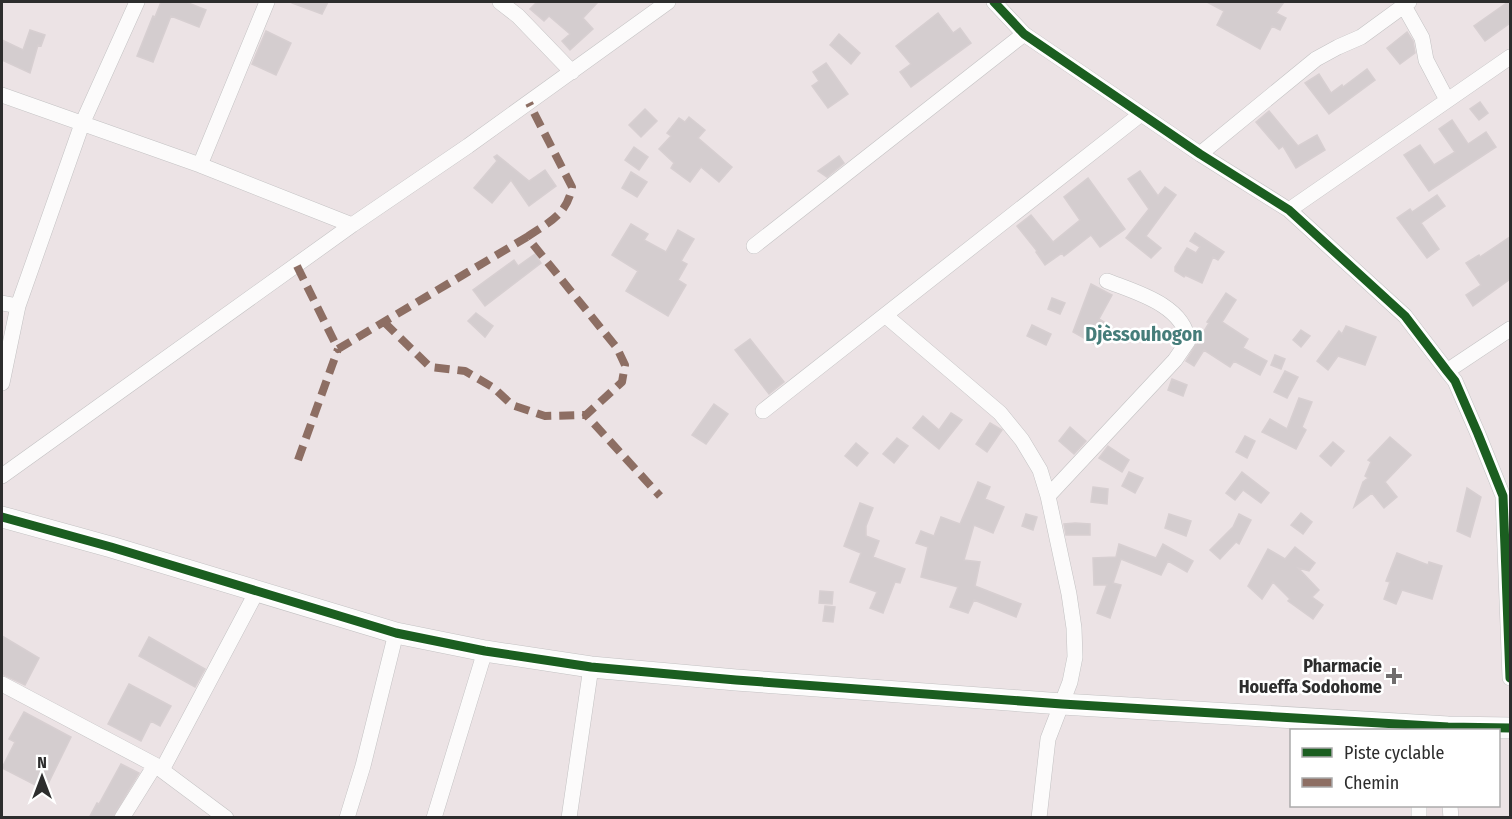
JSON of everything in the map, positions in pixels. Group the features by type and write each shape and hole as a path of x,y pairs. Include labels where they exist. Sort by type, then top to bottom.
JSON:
{"street":[{"path":"2,383 18,306 82,124 136,2"},
{"path":"200,165 267,2"},
{"path":"500,2 518,16 572,72"},
{"path":"2,476 668,2"},
{"path":"994,2 1024,34 1200,154 1289,210 1405,316 1448,371 1455,381 1507,493 1510,678"},
{"path":"1200,154 1316,59 1338,46 1361,37 1406,4 1422,39 1426,60 1448,100"},
{"path":"754,246 1024,34"},
{"path":"1289,210 1510,57"},
{"path":"2,95 200,165 352,225"},
{"path":"763,411 1141,114"},
{"path":"1048,496 1175,360 1188,341 1186,332 1178,320 1164,306 1107,280"},
{"path":"2,303 18,306"},
{"path":"886,316 1000,413 1035,460 1048,496 1069,594 1075,657 1070,682 1048,739 1039,818"},
{"path":"1448,371 1510,329"},
{"path":"2,517 111,547 396,633 485,651 591,667 736,680 1418,728 1510,728"},
{"path":"122,818 158,768 257,591"},
{"path":"347,818 363,766 396,633"},
{"path":"434,818 485,651"},
{"path":"569,818 591,667"},
{"path":"2,684 158,768 226,818"}],"building":[{"path":"161,2 186,2 206,10 199,27 171,16 153,62 137,56"},
{"path":"292,2 328,2 322,14"},
{"path":"537,2 598,2 583,18 593,29 570,50 562,41 570,34 549,16 544,21 530,9"},
{"path":"1207,2 1284,2 1276,13 1286,18 1280,30 1272,26 1260,49 1217,25 1224,11"},
{"path":"1510,2 1510,23 1485,41 1474,26"},
{"path":"938,13 953,33 960,28 971,43 911,87 900,72 911,64 896,46"},
{"path":"30,30 45,35 41,46 38,45 30,73 2,60 2,40 23,50"},
{"path":"266,31 291,43 276,75 252,64"},
{"path":"1407,32 1413,41 1415,53 1400,64 1387,48"},
{"path":"839,34 860,53 851,64 830,45"},
{"path":"826,63 848,94 828,108 812,86 819,81 813,72"},
{"path":"1367,69 1375,80 1329,114 1305,83 1319,74 1331,93"},
{"path":"1480,102 1488,113 1479,120 1470,109"},
{"path":"645,109 657,121 641,137 629,125"},
{"path":"1269,111 1298,146 1317,135 1325,150 1296,168 1283,146 1279,149 1256,122"},
{"path":"689,117 705,130 698,138 732,167 719,182 701,167 690,182 671,168 674,163 659,149 671,136 667,133 679,118 685,122"},
{"path":"1452,120 1468,144 1486,132 1496,147 1429,191 1404,155 1420,145 1434,165 1455,152 1439,129"},
{"path":"634,147 648,157 639,170 625,160"},
{"path":"497,155 529,181 545,170 556,186 529,206 511,180 492,203 474,188 497,161 494,157"},
{"path":"839,156 844,163 827,177 818,171"},
{"path":"1140,171 1158,196 1165,187 1176,195 1146,236 1161,248 1151,258 1126,238 1149,209 1128,179"},
{"path":"631,172 647,182 637,197 622,188"},
{"path":"1088,178 1125,229 1100,247 1091,235 1064,256 1062,253 1045,265 1017,226 1031,215 1053,242 1080,220 1064,197"},
{"path":"1437,195 1445,206 1421,223 1439,249 1427,258 1397,218 1410,209 1412,212"},
{"path":"631,224 648,234 644,240 666,252 678,230 694,239 681,261 687,264 678,280 686,285 668,316 626,291 638,271 612,255"},
{"path":"1195,233 1224,252 1218,260 1213,257 1202,283 1185,275 1184,277 1175,271 1175,267 1187,248 1196,253 1200,247 1190,241"},
{"path":"1510,237 1510,279 1473,306 1466,295 1481,285 1466,263 1479,255 1480,257"},
{"path":"535,254 541,263 485,306 473,290 514,260 518,266"},
{"path":"1091,284 1112,295 1099,319 1109,325 1098,346 1073,332"},
{"path":"1226,293 1236,300 1222,322 1248,339 1243,348 1267,361 1260,375 1234,361 1230,367 1204,350 1194,366 1186,361"},
{"path":"1052,298 1065,303 1060,314 1048,309"},
{"path":"476,313 493,326 485,337 468,321"},
{"path":"1032,325 1051,334 1046,345 1027,336"},
{"path":"1346,326 1376,337 1365,365 1338,356 1328,370 1317,361 1339,331 1342,334"},
{"path":"1301,330 1310,336 1301,347 1293,340"},
{"path":"750,339 784,382 769,394 735,350"},
{"path":"1275,355 1285,359 1281,369 1271,365"},
{"path":"1285,371 1298,377 1287,398 1274,392"},
{"path":"1172,379 1187,385 1183,396 1168,390"},
{"path":"1299,398 1312,402 1302,427 1306,430 1296,449 1262,432 1270,419 1287,429"},
{"path":"714,404 728,414 706,444 692,435"},
{"path":"951,413 962,420 939,449 913,428 923,416 939,430"},
{"path":"990,423 1002,430 987,452 976,444"},
{"path":"1070,427 1086,441 1074,454 1059,441"},
{"path":"1245,436 1255,441 1247,458 1236,452"},
{"path":"1390,437 1411,455 1385,482 1397,497 1384,508 1372,493 1354,507 1363,482 1368,478 1365,476 1371,462 1368,460"},
{"path":"897,438 908,446 894,463 883,454"},
{"path":"1333,442 1344,451 1331,466 1320,456"},
{"path":"856,443 868,453 857,466 845,456"},
{"path":"1108,446 1129,460 1122,472 1099,458"},
{"path":"1129,472 1143,478 1135,493 1122,486"},
{"path":"1242,472 1269,493 1261,503 1243,490 1235,500 1226,493"},
{"path":"978,482 990,487 985,499 1004,507 993,533 974,525 964,560 980,562 975,586 1021,604 1016,617 974,600 968,613 950,607 958,587 921,577 928,547 916,543 921,531 934,536 941,517 960,524"},
{"path":"1093,487 1108,489 1107,504 1091,502"},
{"path":"1467,488 1481,497 1470,537 1457,531"},
{"path":"860,503 873,508 866,526 866,536 879,541 873,557 905,569 900,583 895,582 883,613 870,608 877,592 850,582 861,553 844,546"},
{"path":"1301,513 1312,522 1303,534 1291,525"},
{"path":"1026,514 1037,517 1033,530 1022,526"},
{"path":"1169,514 1191,521 1186,536 1165,528"},
{"path":"1239,514 1251,520 1239,544 1236,542 1220,559 1210,550 1233,527"},
{"path":"1064,524 1090,524 1090,535 1066,535"},
{"path":"1119,544 1156,558 1163,544 1193,561 1187,572 1168,561 1161,575 1121,559 1113,583 1121,585 1110,618 1097,613 1107,585 1094,585 1093,558 1116,557"},
{"path":"1295,547 1315,563 1309,571 1298,568 1319,590 1312,597 1323,605 1313,619 1288,601 1290,599 1273,582 1262,599 1248,586 1268,549 1285,559"},
{"path":"1397,553 1428,565 1429,562 1442,566 1432,599 1402,590 1396,604 1384,599 1390,582 1386,581"},
{"path":"820,591 833,592 832,604 819,603"},
{"path":"825,606 835,607 833,622 823,621"},
{"path":"2,636 39,658 25,685 2,674"},
{"path":"149,637 205,669 195,687 139,656"},
{"path":"129,684 171,706 160,726 151,721 141,741 108,724"},
{"path":"24,712 71,737 45,790 2,768 15,742 9,739"},
{"path":"121,764 139,773 112,818 89,818 97,803 99,804"}],"marked path":[{"path":"527,237 556,217 566,205 572,187 529,103"},
{"path":"297,266 338,349 527,237 617,348 625,365 622,382 586,415 660,496"},
{"path":"384,322 430,367 465,371 494,388 512,405 545,416 586,415"},
{"path":"298,460 338,349"}],"cycle path":[{"path":"994,2 1024,34 1200,154 1289,210 1405,316 1455,381 1503,496 1510,678"},
{"path":"2,517 111,547 396,633 485,651 591,667 1062,704 1448,727 1510,728"}],"place":[{"name":"Pharmacie Houeffa Sodohome","path":"1394,676"}],"district":[{"name":"Djèssouhogon","path":"1144,334"}]}
